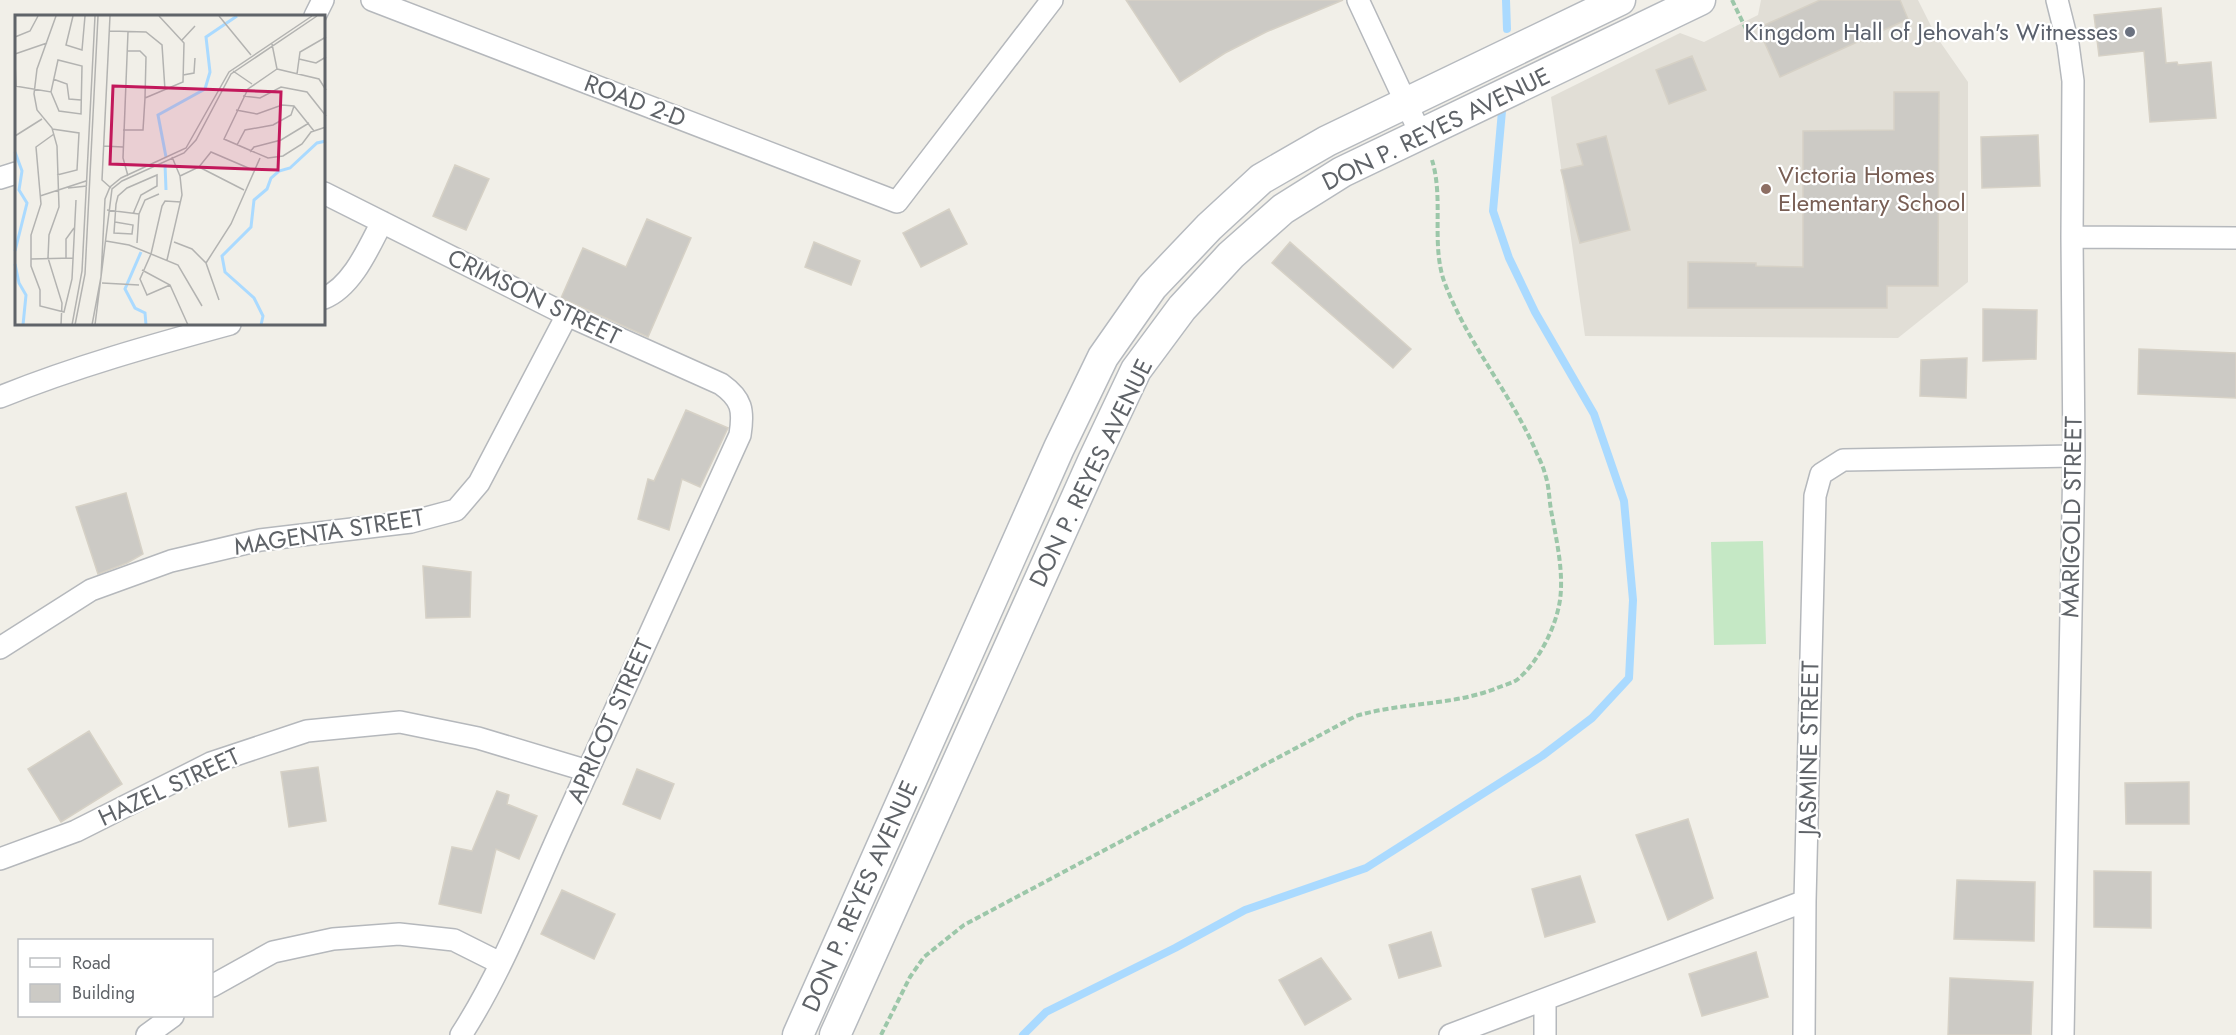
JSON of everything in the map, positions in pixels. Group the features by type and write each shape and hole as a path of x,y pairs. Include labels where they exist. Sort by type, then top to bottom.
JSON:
{"street":[{"path":"316,15 323,0"},
{"name":"ROAD 2-D","path":"372,0 897,202 1048,1"},
{"path":"1359,0 1421,135"},
{"name":"DON P. REYES AVENUE","path":"798,1035 1054,459 1103,357 1152,287 1209,227 1261,179 1327,141 1620,0"},
{"name":"DON P. REYES AVENUE","path":"835,1035 1136,370 1182,308 1232,255 1283,209 1342,172 1700,0"},
{"name":"MARIGOLD STREET","path":"2057,0 2068,44 2073,81 2074,456 2063,1035"},
{"path":"0,178 15,173"},
{"name":"CRIMSON STREET","path":"326,194 567,315 721,384 733,392 740,403"},
{"path":"326,297 333,294 359,265 382,222"},
{"path":"2072,237 2236,238"},
{"name":"MAGENTA STREET","path":"0,648 91,590 171,561 260,540 411,522 456,510 479,483 567,315"},
{"path":"0,397 29,385 160,343 223,326"},
{"name":"APRICOT STREET","path":"461,1035 475,1014 500,963 740,435 742,418 740,403"},
{"name":"JASMINE STREET","path":"1804,1035 1815,496 1821,474 1843,460 2074,456"},
{"name":"HAZEL STREET","path":"0,859 76,831 211,763 308,731 400,722 478,738 588,771"},
{"path":"1450,1035 1805,901"},
{"path":"213,985 273,952 333,939 399,934 454,940 500,963"},
{"path":"1545,1000 1545,1035"},
{"path":"147,1035 172,1017"}],"path":[{"path":"1732,0 1746,29"},
{"path":"881,1035 910,977 924,957 964,925 1356,716 1375,710 1449,701 1482,694 1517,680 1536,657 1552,628 1560,599 1558,556 1545,474 1534,447 1472,338 1439,266 1433,164 1421,135"}],"shaded area":[{"name":"Victoria Homes Elementary School","path":"1761,0 1918,0 1936,36 1968,82 1968,282 1898,338 1585,336 1551,97 1680,33 1704,42 1758,15"}],"green space":[{"path":"1763,541 1766,644 1714,645 1711,542"}],"building":[{"path":"1126,0 1343,0 1266,32 1225,53 1180,82"},
{"path":"1820,0 1900,0 1908,19 1780,77 1758,28"},
{"path":"2161,8 2166,63 2177,62 2178,65 2211,62 2216,118 2150,122 2144,51 2099,56 2094,15"},
{"path":"1692,56 1706,90 1669,104 1656,70"},
{"path":"1894,92 1939,92 1938,286 1887,286 1887,308 1688,308 1688,262 1756,263 1756,266 1803,267 1803,131 1894,130"},
{"path":"2038,135 2040,186 1982,188 1981,137"},
{"path":"1606,136 1630,230 1580,243 1561,170 1583,165 1577,144"},
{"path":"455,165 489,179 466,230 433,216"},
{"path":"949,209 967,244 921,267 903,233"},
{"path":"647,219 691,238 648,337 561,298 583,248 626,267"},
{"path":"814,242 860,261 851,285 805,267"},
{"path":"1290,242 1411,349 1393,368 1272,263"},
{"path":"1983,309 2037,310 2036,359 1983,361"},
{"path":"2139,349 2236,353 2236,398 2138,394"},
{"path":"1967,358 1966,398 1920,396 1921,360"},
{"path":"686,410 728,428 700,487 682,479 669,530 638,519 648,479 654,481"},
{"path":"126,493 143,554 98,574 76,507"},
{"path":"423,566 471,572 470,617 426,618"},
{"path":"89,731 122,784 61,822 28,769"},
{"path":"318,767 326,821 289,827 281,772"},
{"path":"637,769 674,784 660,819 623,804"},
{"path":"2189,782 2189,824 2126,824 2125,783"},
{"path":"497,791 509,795 507,804 537,816 519,859 496,849 481,913 439,904 452,847 472,851"},
{"path":"1688,819 1713,898 1668,920 1636,835"},
{"path":"2094,871 2151,872 2151,928 2094,927"},
{"path":"1580,876 1595,922 1545,937 1532,889"},
{"path":"1957,880 2035,882 2034,941 1954,939"},
{"path":"562,890 615,914 594,959 541,934"},
{"path":"1431,932 1441,966 1399,978 1389,945"},
{"path":"1756,952 1768,997 1702,1016 1689,974"},
{"path":"1321,958 1351,999 1305,1025 1279,980"},
{"path":"1950,978 2033,982 2031,1035 1948,1035"}],"waterway":[{"path":"1506,0 1507,29"},
{"path":"1023,1035 1046,1012 1175,948 1245,910 1366,868 1542,756 1592,718 1629,678 1633,600 1624,501 1594,414 1535,312 1509,258 1493,211 1502,111"}],"place":[{"name":"Kingdom Hall of Jehovah's Witnesses","path":"2130,32"},
{"name":"Victoria Homes Elementary School","path":"1766,189"}]}
